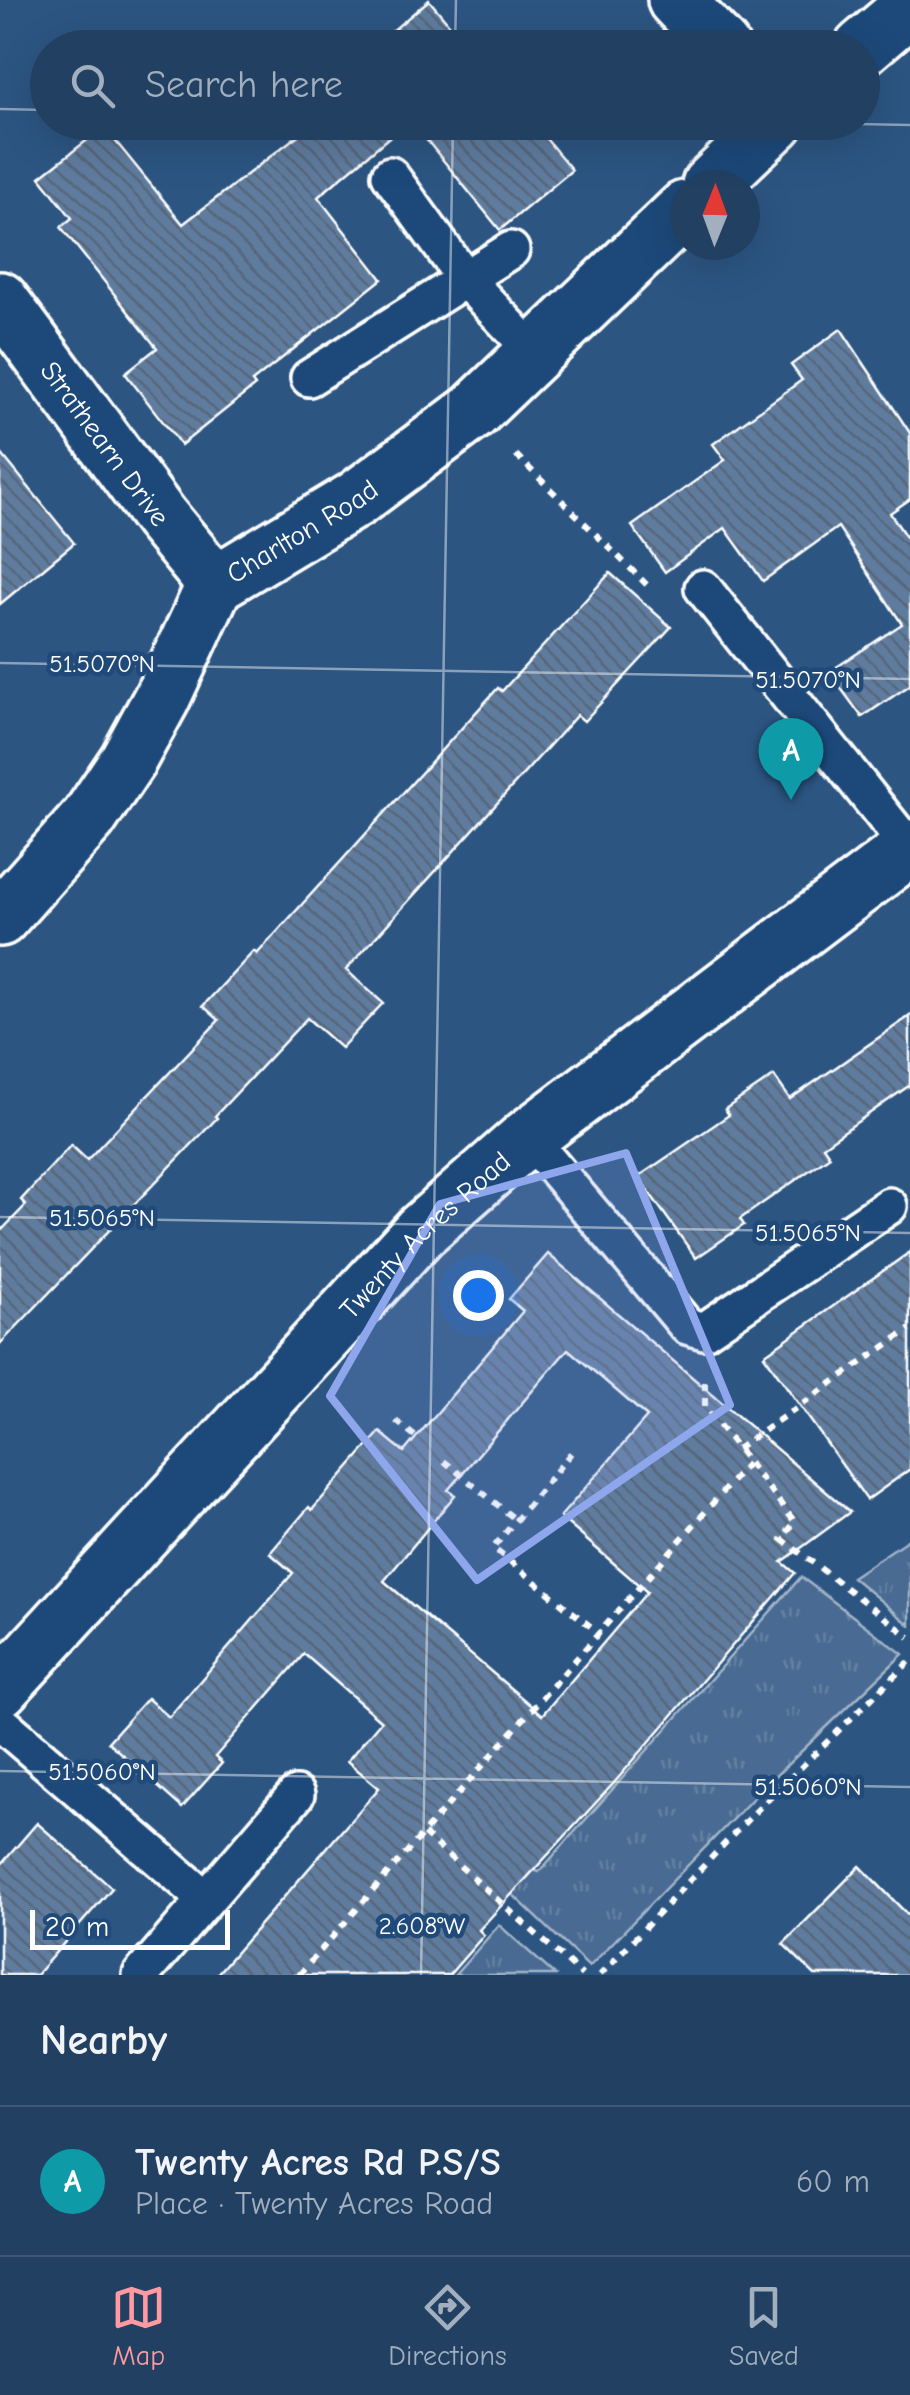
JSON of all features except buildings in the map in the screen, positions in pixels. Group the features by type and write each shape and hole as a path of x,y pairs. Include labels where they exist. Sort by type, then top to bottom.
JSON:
{"street":[{"path":"676,0 705,30"},
{"path":"880,33 910,7"},
{"path":"726,170 757,140"},
{"name":"Charlton Road","path":"0,918 89,818 128,760 162,698 214,584 356,499 472,412 670,223"},
{"name":"Strathearn Drive","path":"0,300 214,584"},
{"name":"Twenty Acres Road","path":"0,1689 420,1232 528,1137 910,848"}],"lane":[{"path":"390,175 465,279 534,352"},
{"path":"309,378 511,250"},
{"path":"702,588 910,848"},
{"path":"528,1137 687,1326 704,1332 890,1206"},
{"path":"0,1722 206,1899"},
{"path":"141,1975 296,1795"}],"path":[{"path":"472,412 662,600 692,576 702,588"},
{"path":"737,1450 910,1329"},
{"path":"704,1332 705,1407 795,1522 782,1539 910,1638"},
{"path":"396,1421 416,1437"},
{"path":"570,1453 493,1548 600,1634"},
{"path":"444,1461 516,1520"},
{"path":"300,1975 748,1463"},
{"path":"600,1975 750,1818 910,1660"},
{"path":"424,1834 582,1975"}],"highlighted area":[{"path":"626,1153 730,1405 477,1580 330,1396 440,1204"}],"green space":[{"path":"910,1538 910,1625 852,1577"},
{"path":"801,1577 903,1654 762,1789 589,1967 511,1893 533,1870 539,1872"},
{"path":"499,1925 555,1975 455,1975"}],"place":[{"name":"Twenty Acres Rd P.S/S","path":"791,800"}]}
